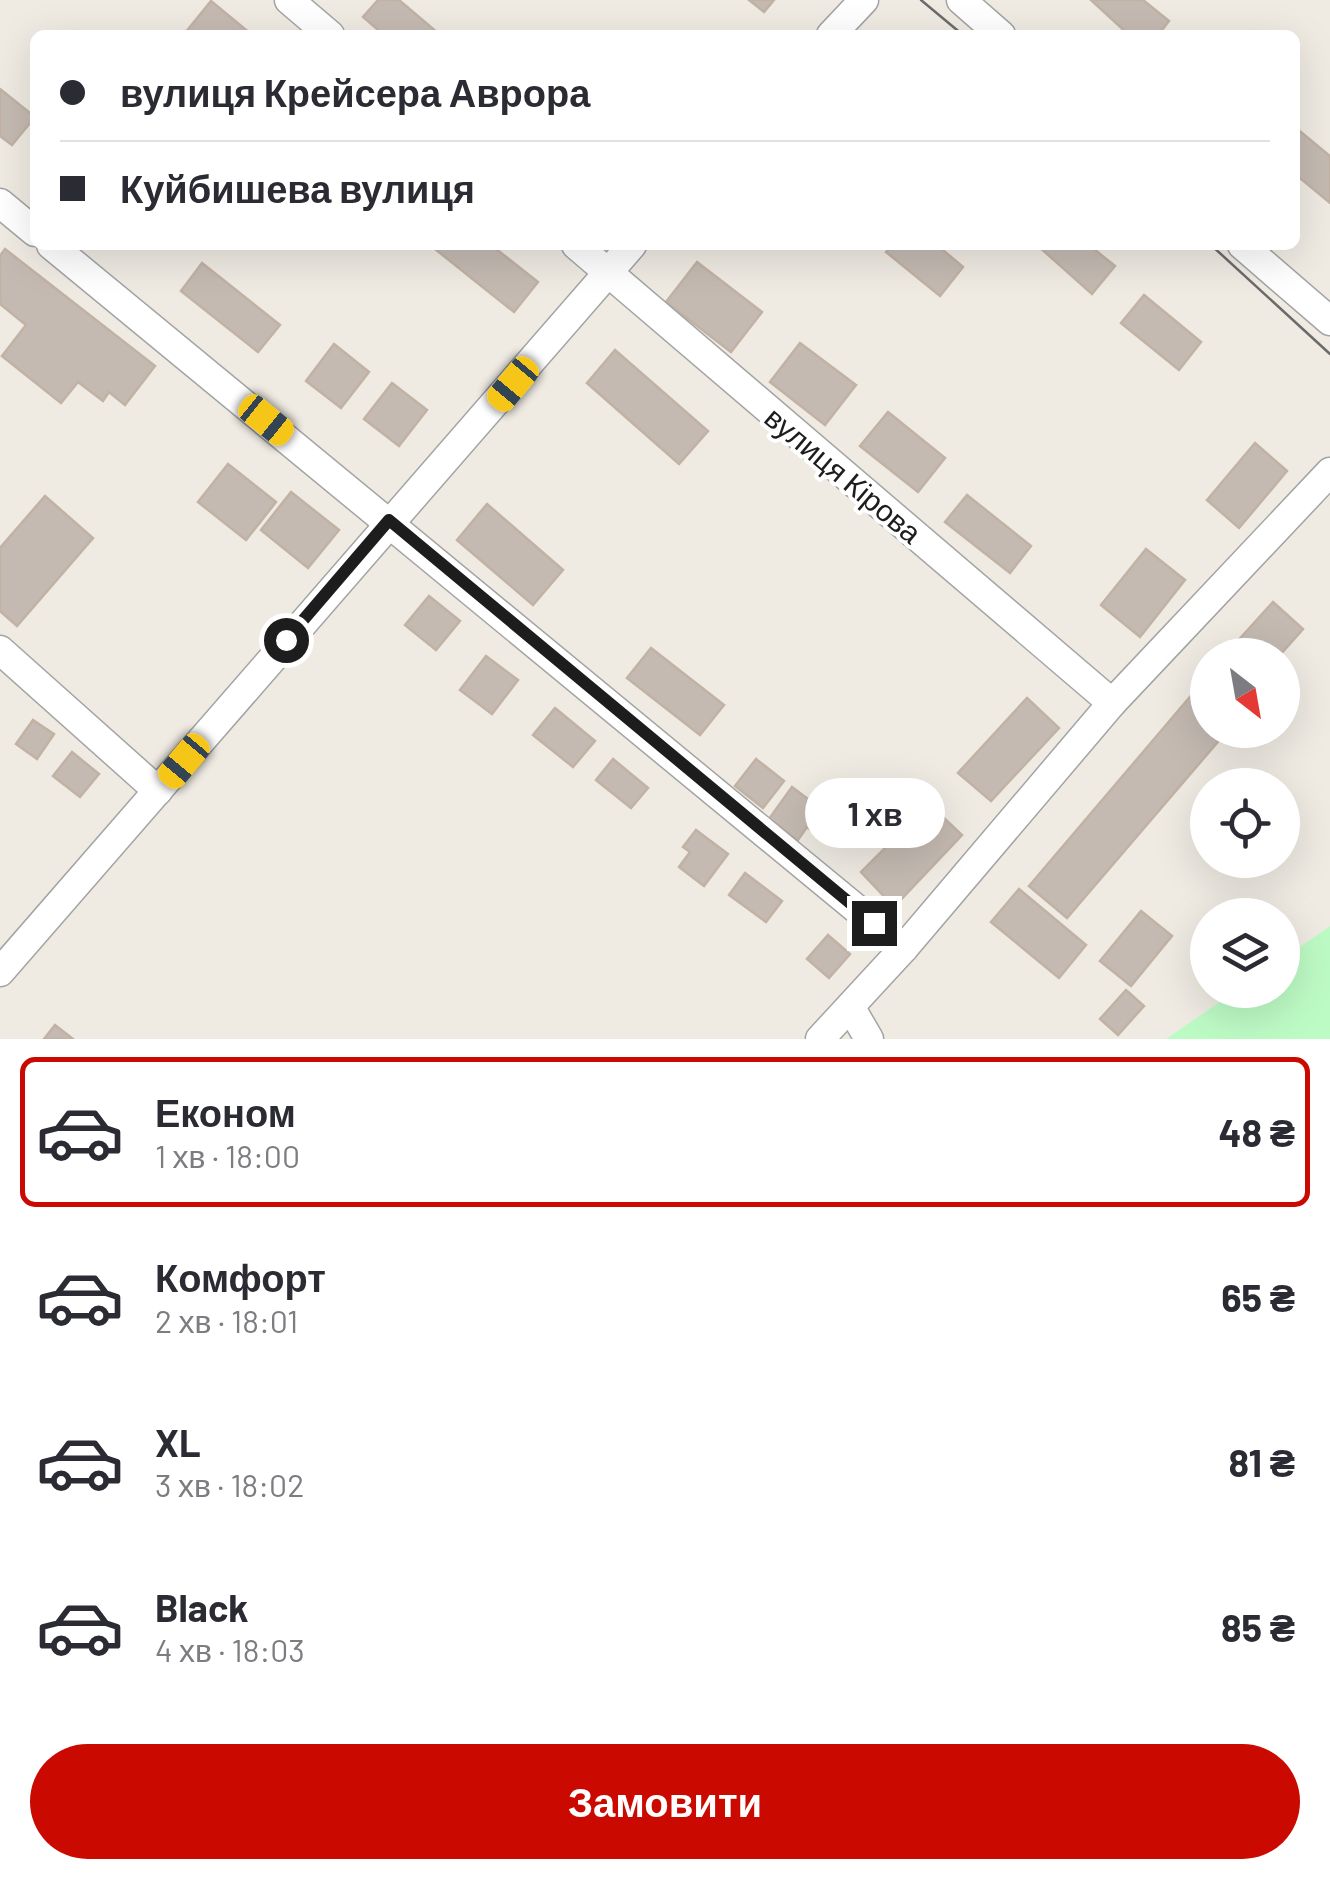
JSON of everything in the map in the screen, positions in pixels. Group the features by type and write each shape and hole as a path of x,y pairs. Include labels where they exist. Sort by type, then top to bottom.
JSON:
{"street":[{"path":"289,0 324,30"},
{"path":"835,30 864,0"},
{"path":"962,0 996,30"},
{"path":"0,203 30,228"},
{"path":"57,250 904,948"},
{"name":"вулиця Кірова","path":"582,250 1112,703"},
{"path":"0,972 627,250"},
{"path":"1248,250 1330,322"},
{"path":"820,1039 904,948 1112,703 1330,472"},
{"path":"0,650 158,791"},
{"path":"851,1008 869,1039"}],"green space":[{"path":"1330,926 1330,1039 1166,1039 1211,1008 1300,1008 1300,947"}],"building":[{"path":"378,0 399,0 434,30 378,30 363,17"},
{"path":"749,0 774,0 764,12"},
{"path":"1091,0 1143,0 1169,21 1162,30 1124,30"},
{"path":"211,1 246,30 187,30"},
{"path":"0,89 30,113 30,123 12,145 0,136"},
{"path":"1300,131 1330,156 1330,203 1300,178"},
{"path":"5,249 155,366 125,405 109,392 103,401 78,382 61,403 2,356 26,325 0,304 0,256"},
{"path":"436,250 497,250 538,282 514,312"},
{"path":"943,250 963,267 940,296 886,252"},
{"path":"1043,250 1095,250 1115,266 1092,294"},
{"path":"697,262 762,312 731,352 666,302"},
{"path":"202,263 280,325 258,352 181,291"},
{"path":"1144,295 1201,342 1179,370 1121,323"},
{"path":"800,343 856,385 825,425 770,382"},
{"path":"334,344 369,372 341,408 306,381"},
{"path":"615,350 708,431 679,464 587,383"},
{"path":"392,383 427,410 399,446 364,419"},
{"path":"888,412 945,458 918,492 860,446"},
{"path":"1255,443 1287,471 1239,528 1207,500"},
{"path":"228,464 276,502 246,540 198,502"},
{"path":"291,492 339,530 308,568 261,530"},
{"path":"967,495 1031,546 1010,573 945,522"},
{"path":"45,496 93,538 17,626 0,611 0,548"},
{"path":"487,504 563,570 533,605 457,540"},
{"path":"1146,549 1185,580 1140,637 1101,605"},
{"path":"429,596 460,621 436,650 405,625"},
{"path":"1273,602 1303,629 1295,638 1240,638"},
{"path":"651,648 724,705 700,735 627,678"},
{"path":"486,656 518,680 492,714 460,690"},
{"path":"1190,697 1190,748 1213,748 1195,768 1190,768 1190,774 1067,918 1029,886"},
{"path":"1027,698 1059,728 991,801 958,773"},
{"path":"555,708 595,741 573,767 533,735"},
{"path":"33,720 54,734 37,759 16,744"},
{"path":"72,752 99,774 80,797 53,776"},
{"path":"613,759 648,788 631,808 596,780"},
{"path":"756,759 784,781 763,808 735,786"},
{"path":"792,787 844,826 830,844 807,827 798,840 769,819"},
{"path":"929,804 962,835 894,907 861,872"},
{"path":"696,830 728,854 704,886 679,867 690,852 683,847"},
{"path":"745,873 782,901 766,922 729,895"},
{"path":"1019,889 1086,945 1059,978 991,922"},
{"path":"1141,911 1172,936 1131,986 1100,961"},
{"path":"828,935 850,954 829,978 807,959"},
{"path":"1126,990 1144,1006 1118,1035 1100,1019"},
{"path":"55,1025 73,1039 44,1039"}],"tram line":[{"path":"921,0 957,30"},
{"path":"1216,250 1330,354"}],"route":[{"path":"286,640 389,520 874,923"}]}
